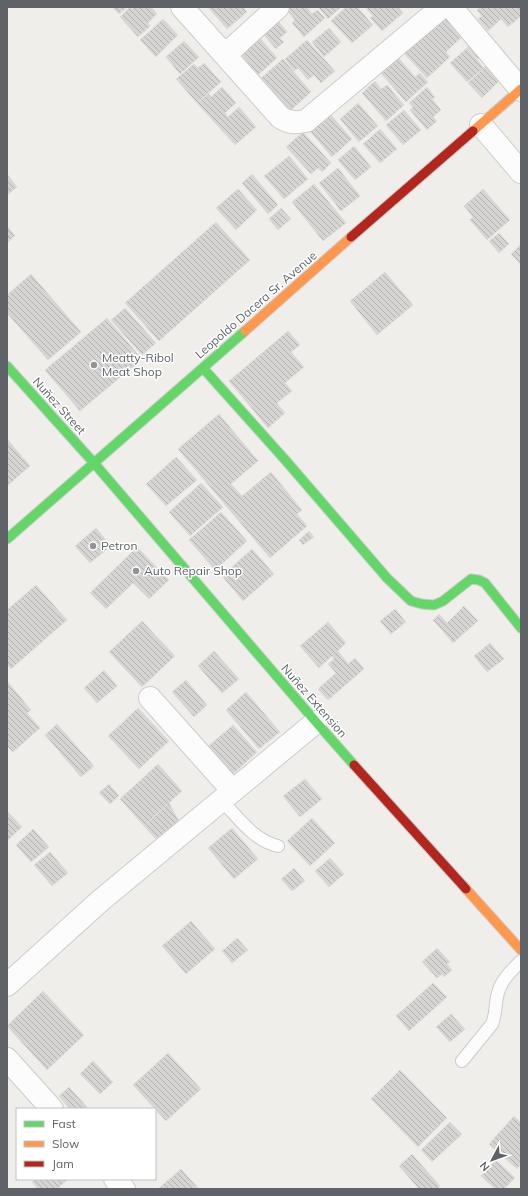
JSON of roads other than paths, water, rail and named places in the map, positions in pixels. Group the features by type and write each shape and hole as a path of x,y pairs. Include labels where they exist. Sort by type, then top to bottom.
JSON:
{"street":[{"path":"182,7 280,117 287,122 294,123 306,121 442,7"},
{"path":"225,55 278,7"},
{"path":"451,7 521,90"},
{"name":"Leopoldo Dacera Sr. Avenue","path":"7,539 521,90"},
{"path":"480,125 521,172"},
{"name":"Nuñez Street","path":"7,366 94,463"},
{"path":"203,368 288,462 387,578 411,601 434,605 443,601 471,579 479,580 485,583 521,628"},
{"name":"Nuñez Extension","path":"94,463 316,722 521,950"},
{"path":"150,698 227,795"},
{"path":"7,985 100,901 316,722"},
{"path":"7,1059 51,1108"},
{"path":"116,1180 124,1189"}],"lane":[{"path":"227,795 258,838 269,844 278,846"},
{"path":"462,1061 492,1024 500,985 509,972 521,961"}],"place":[{"name":"Meatty-Ribol Meat Shop","path":"94,365"},
{"name":"Petron","path":"93,546"},
{"name":"Auto Repair Shop","path":"136,571"}]}
